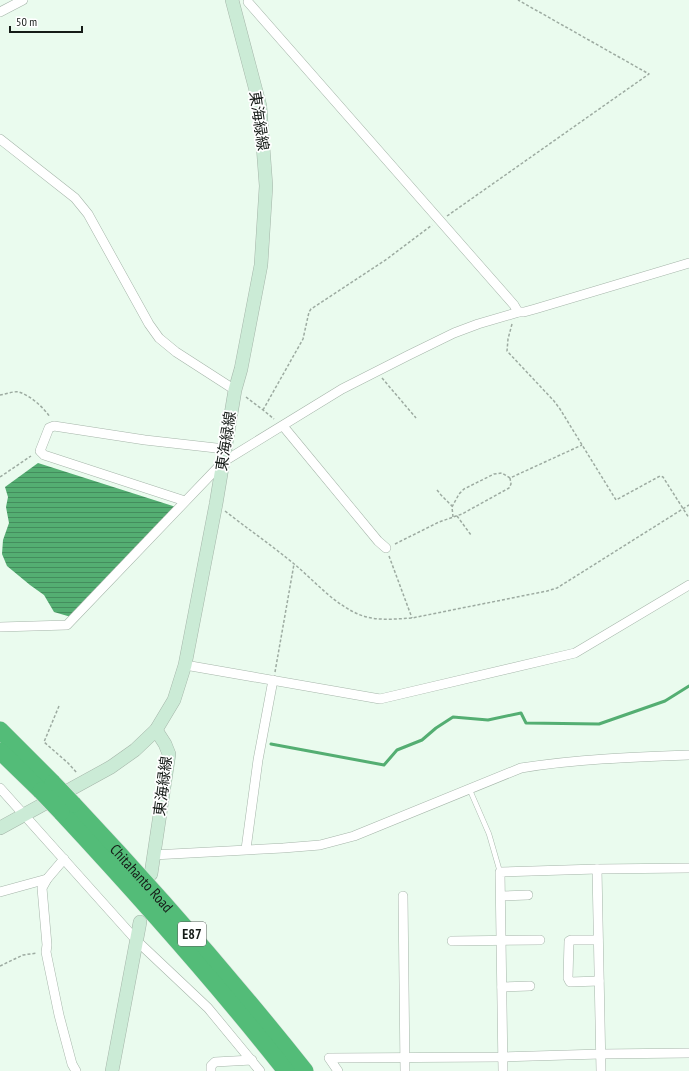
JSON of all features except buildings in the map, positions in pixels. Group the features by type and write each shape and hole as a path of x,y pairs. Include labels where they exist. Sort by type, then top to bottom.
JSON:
{"highway":[{"name":"Chitahanto Road","path":"0,730 47,787 67,808 161,899 208,953 305,1071"},
{"name":"Chitahanto Road","path":"0,751 47,787"},
{"name":"Chitahanto Road","path":"67,808 151,910 197,962 286,1071"}],"main road":[{"name":"東海緑線","path":"151,874 169,754 165,744 156,730 174,700 185,665 216,504 235,390 241,369 261,265 266,186 260,106 232,2"},
{"path":"0,828 111,767 135,750 156,730"},
{"path":"112,1071 140,922"}],"street":[{"path":"0,12 23,0"},
{"path":"232,2 244,4 248,1 514,305 518,312"},
{"path":"0,140 75,198 84,209 108,248 149,324 159,338 193,364 235,390"},
{"path":"0,627 67,625 223,462 342,389 454,333 478,324 518,312 535,309 689,263"},
{"path":"185,501 44,455 40,451 49,428 54,426 152,441 225,449"},
{"path":"282,426 378,541 386,548"},
{"path":"185,665 380,699 575,653 689,585"},
{"path":"246,849 258,760 273,680"},
{"path":"154,855 320,845 347,838 521,768 543,764 606,758 689,755"},
{"path":"0,788 25,814 137,942 208,1008 260,1071"},
{"path":"64,859 47,879 42,888 46,952 59,1015 72,1064 76,1071"},
{"path":"503,1071 500,872 689,868"},
{"path":"597,869 601,1071"},
{"path":"0,892 47,879"},
{"path":"501,896 528,895"},
{"path":"403,896 405,1071"},
{"path":"452,941 540,940"},
{"path":"598,940 569,941 568,978 570,982 599,981"},
{"path":"502,987 530,986"},
{"path":"338,1071 329,1058 503,1057 689,1053"},
{"path":"211,1071 211,1066 215,1062 252,1060"}],"lane":[{"path":"469,788 489,834 500,872"}],"path":[{"path":"263,410 303,339 310,309 387,259 440,220 649,74 518,0"},
{"path":"518,312 512,323 507,351 554,401 616,500 660,476 663,477 689,518"},
{"path":"376,372 416,418"},
{"path":"235,390 282,426"},
{"path":"0,395 19,392 29,397 46,412 54,426"},
{"path":"453,517 452,506 461,491 498,473 510,478 582,445"},
{"path":"0,477 40,451"},
{"path":"412,618 386,548 439,522 456,516 509,488 511,484 510,478"},
{"path":"437,490 452,506"},
{"path":"216,504 294,564 336,600 364,616 393,619 412,618 558,588 689,505"},
{"path":"456,516 471,535"},
{"path":"273,680 294,564"},
{"path":"59,706 44,742 68,763 84,781"},
{"path":"0,962 1,966 23,955 46,949"}],"shaded area":[{"path":"38,463 176,507 71,617 54,612 44,595 7,566 2,554 3,540 9,523 6,507 8,497 5,487"}],"waterway":[{"path":"271,744 384,765 397,750 422,740 436,728 453,717 488,720 521,713 526,723 599,724 665,701 689,686"}]}
